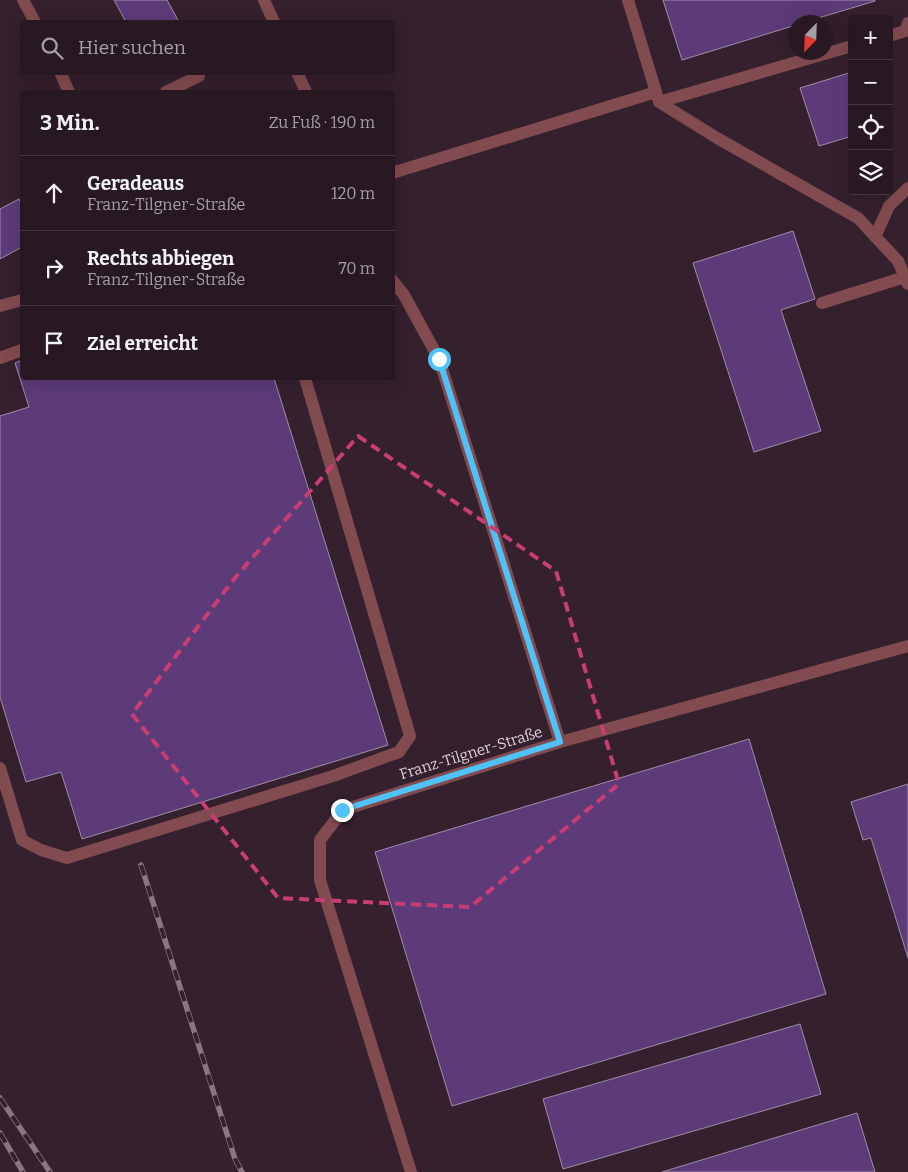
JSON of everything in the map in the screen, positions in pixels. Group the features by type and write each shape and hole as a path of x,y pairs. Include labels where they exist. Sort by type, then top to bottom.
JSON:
{"street":[{"path":"23,0 34,20"},
{"path":"264,0 273,20"},
{"path":"628,0 658,97 717,138 858,218 898,261 906,280 822,303"},
{"path":"893,35 905,31 908,23"},
{"path":"395,172 658,97 848,47"},
{"path":"62,75 69,90"},
{"path":"298,75 305,90"},
{"path":"170,90 199,76"},
{"path":"875,236 888,206 908,188"},
{"name":"Franz-Tilgner-Straße","path":"395,284 404,295 439,359 560,742 342,810 320,840 320,880 411,1172"},
{"path":"0,306 20,301"},
{"path":"0,358 20,351"},
{"path":"0,768 22,840 41,850 68,858 333,776 399,752 410,736 306,380"},
{"path":"560,742 908,646"}],"highlighted area":[{"path":"358,436 556,571 619,784 470,907 278,898 132,714 234,579"}],"building":[{"path":"114,0 167,0 178,20 125,20"},
{"path":"663,0 875,0 828,15 788,15 788,27 682,60"},
{"path":"848,73 848,137 819,146 800,88"},
{"path":"19,199 20,248 0,259 0,209"},
{"path":"793,231 815,299 781,310 821,431 754,452 693,263"},
{"path":"20,361 20,379 15,363"},
{"path":"20,380 275,380 388,745 82,839 61,772 26,782 0,697 0,416 29,407"},
{"path":"749,739 826,994 452,1106 375,852"},
{"path":"908,784 908,958 871,838 863,840 851,802"},
{"path":"800,1024 821,1094 563,1169 543,1099"},
{"path":"857,1113 875,1172 662,1172"}],"railway":[{"path":"141,865 235,1159 242,1172"},
{"path":"0,1098 50,1172"},
{"path":"0,1133 23,1172"}],"route":[{"path":"342,810 560,742 439,359"}]}
